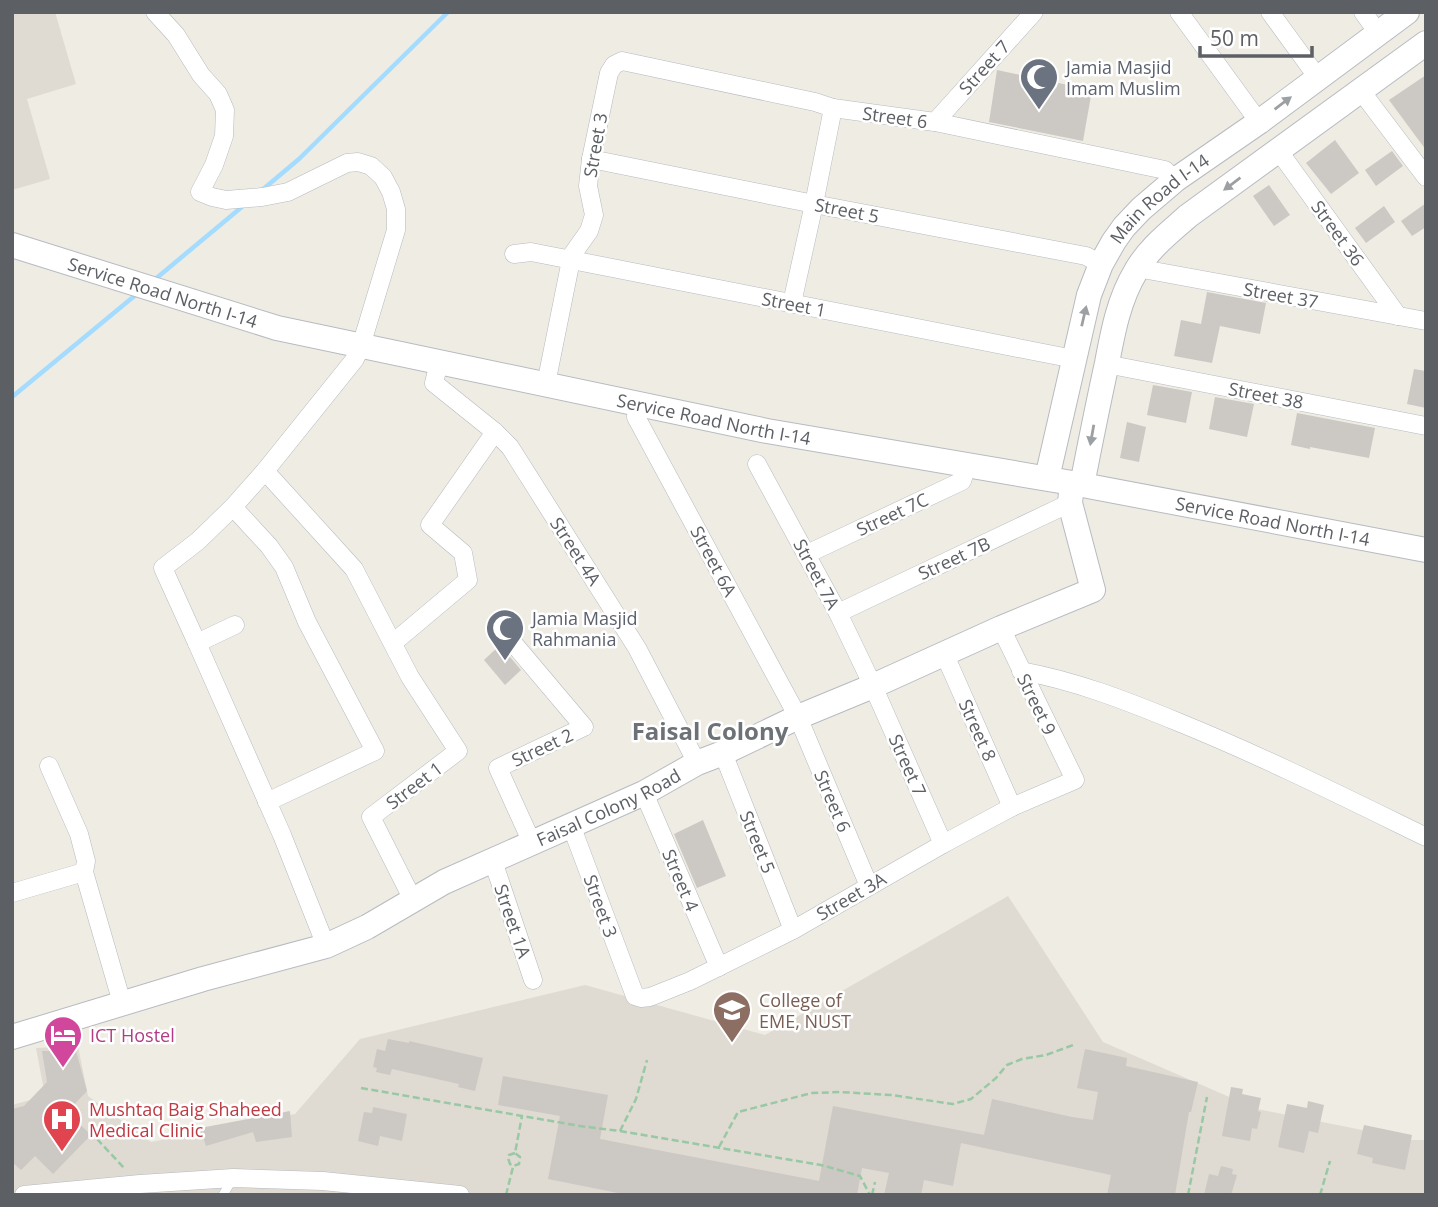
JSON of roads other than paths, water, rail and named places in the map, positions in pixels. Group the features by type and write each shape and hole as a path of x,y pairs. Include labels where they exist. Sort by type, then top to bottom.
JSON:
{"main road":[{"name":"Main Road I-14","path":"1047,478 1089,295 1101,264 1124,227 1175,180 1259,122 1407,12"},
{"name":"Main Road I-14","path":"1075,490 1116,318 1128,284 1155,245 1180,223 1426,43"},
{"name":"Service Road North I-14","path":"12,245 277,328 767,431 1047,478 1075,490 1426,550"},
{"path":"1066,393 1098,400"},
{"name":"Faisal Colony Road","path":"12,1037 203,979 326,946 367,927 444,882 644,793 697,764 798,717 1093,590 1075,490"}],"street":[{"path":"155,12 176,35 201,75 218,94 225,110 224,136 214,165 200,191 226,200 262,197 288,192 347,163 358,162 371,166 383,177 396,209 396,230 355,359 233,507 198,541 163,568 267,802 326,946"},
{"name":"Street 7","path":"935,122 1034,12"},
{"path":"1179,12 1259,122"},
{"path":"1270,12 1318,78"},
{"path":"1363,12 1378,33"},
{"name":"Street 6","path":"614,65 622,61 833,108 935,122 1165,170 1175,180"},
{"name":"Street 3","path":"546,384 572,255 589,231 594,215 588,186 591,159 609,73 614,65"},
{"path":"1361,91 1426,177"},
{"path":"792,303 833,108"},
{"name":"Street 36","path":"1278,150 1398,316"},
{"name":"Street 5","path":"591,159 1086,256 1101,264"},
{"name":"Street 1","path":"514,254 531,252 1074,359"},
{"name":"Street 37","path":"1137,268 1426,321"},
{"name":"Street 4A","path":"439,362 434,383 495,432 509,447 638,648 697,764"},
{"name":"Street 38","path":"1106,364 1426,426"},
{"name":"Street 6A","path":"637,404 636,417 798,717"},
{"path":"393,643 468,580 463,552 430,525 495,432"},
{"name":"Street 7A","path":"757,464 838,613 873,686"},
{"name":"Street 7C","path":"807,554 962,481 967,465"},
{"name":"Street 1","path":"265,471 354,569 410,677 458,751 371,817 413,900"},
{"name":"Street 7B","path":"838,613 1075,490"},
{"path":"233,507 285,567 307,621 375,751 267,802"},
{"path":"197,643 235,625"},
{"name":"Street 9","path":"1001,628 1075,780"},
{"name":"Street 2","path":"503,631 584,727 498,768 531,843"},
{"name":"Street 8","path":"944,653 1012,807"},
{"path":"1021,671 1063,680 1138,705 1223,740 1426,837"},
{"name":"Street 7","path":"873,686 943,844"},
{"name":"Street 6","path":"798,717 869,886"},
{"name":"Street 5","path":"723,753 793,930"},
{"path":"49,766 79,834 86,861 84,872 122,1003"},
{"name":"Street 3A","path":"630,986 635,996 650,998 719,967 793,930 1012,807 1075,780"},
{"name":"Street 4","path":"644,793 719,967"},
{"name":"Street 3","path":"571,825 630,986"},
{"name":"Street 1A","path":"493,861 533,981"},
{"path":"12,892 84,872"},
{"path":"24,1195 233,1178 460,1195"}],"lane":[{"path":"223,1195 233,1178"}],"waterway":[{"path":"261,191 299,159 448,12"},
{"path":"153,281 243,206"},
{"path":"12,397 138,293"}],"place":[{"name":"Jamia Masjid Imam Muslim","path":"1039,111"},
{"name":"Jamia Masjid Rahmania","path":"505,662"},
{"name":"College of EME, NUST","path":"732,1044"},
{"name":"ICT Hostel","path":"63,1069"},
{"name":"Mushtaq Baig Shaheed Medical Clinic","path":"62,1153"}],"district":[{"name":"Faisal Colony","path":"710,730"}]}
